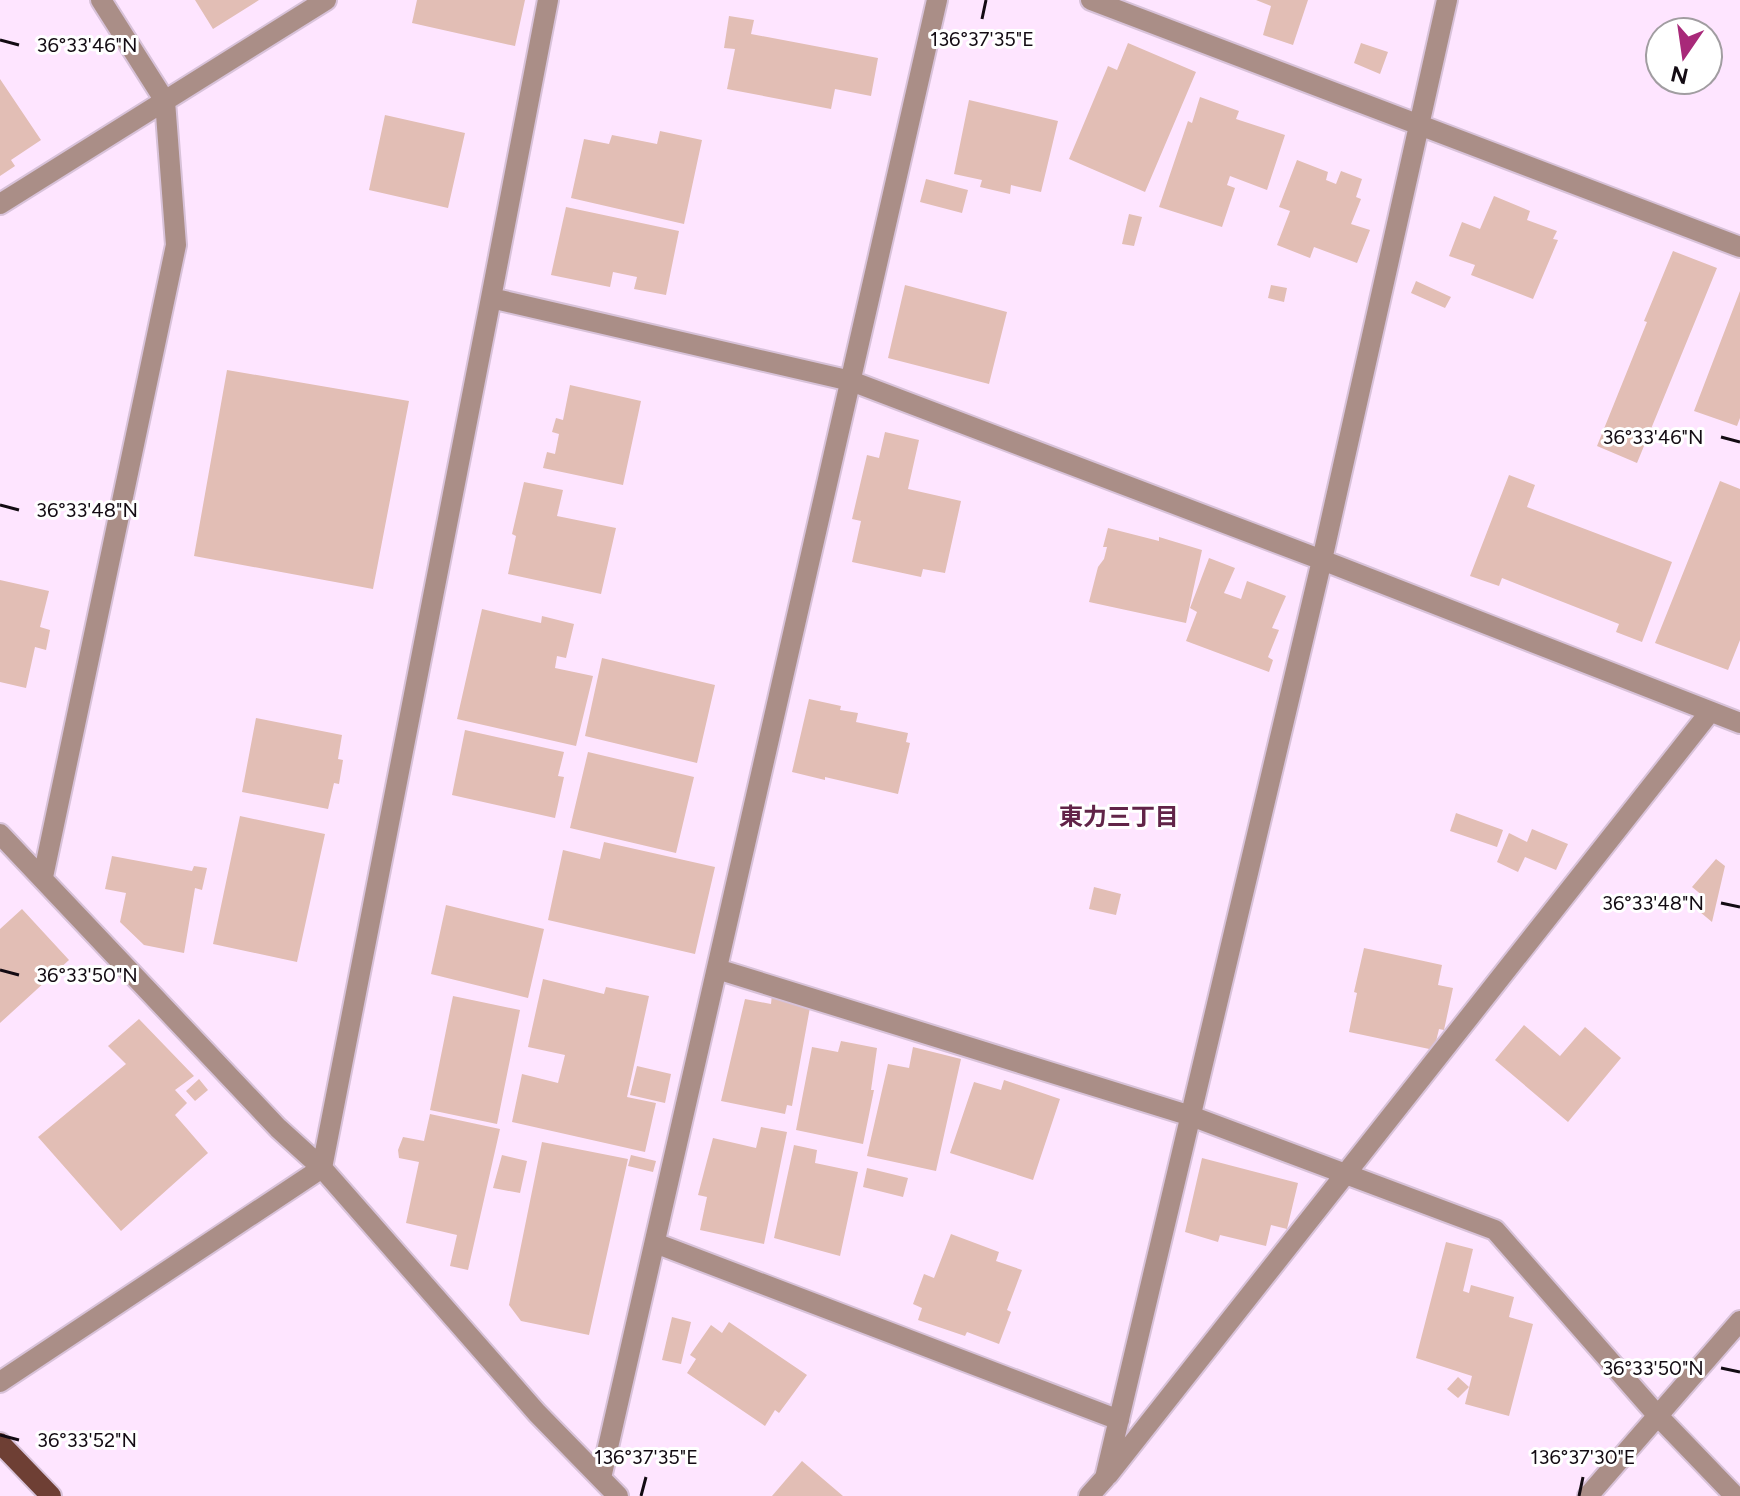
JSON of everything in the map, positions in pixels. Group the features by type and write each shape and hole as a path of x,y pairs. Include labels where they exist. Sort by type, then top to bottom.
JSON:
{"main road":[{"path":"0,1443 51,1496"}],"street":[{"path":"43,877 176,245 165,101 101,0"},
{"path":"0,204 326,0"},
{"path":"0,1382 322,1168 548,0"},
{"path":"601,1478 937,0"},
{"path":"1091,0 1740,247"},
{"path":"1105,1478 1322,560 1447,0"},
{"path":"491,298 851,381 1740,723"},
{"path":"1089,1496 1710,712"},
{"path":"0,834 278,1128 322,1168 537,1413 618,1496"},
{"path":"717,969 1191,1116 1495,1230 1658,1416 1735,1496"},
{"path":"655,1243 1119,1420"},
{"path":"1588,1496 1740,1321"}],"building":[{"path":"195,0 259,0 213,29"},
{"path":"417,0 525,0 515,46 412,23"},
{"path":"1256,0 1308,0 1293,45 1263,35 1271,6"},
{"path":"729,16 754,20 751,34 878,58 871,96 835,89 831,109 727,89 735,49 724,48"},
{"path":"1128,43 1196,72 1145,192 1069,159 1108,66 1117,70"},
{"path":"1361,43 1388,52 1380,74 1354,63"},
{"path":"0,79 41,140 11,160 15,166 0,176"},
{"path":"1200,97 1239,111 1236,119 1285,135 1267,190 1230,176 1227,185 1235,188 1222,227 1159,207 1188,121 1192,123"},
{"path":"969,100 1058,121 1041,192 1011,185 1010,194 980,187 982,180 954,174"},
{"path":"385,115 465,133 448,208 369,190"},
{"path":"660,131 702,140 684,224 571,198 584,139 609,144 612,135 657,144"},
{"path":"1297,160 1328,172 1326,180 1336,184 1341,171 1362,179 1356,197 1361,199 1351,224 1370,230 1357,263 1314,247 1310,258 1277,245 1290,211 1279,207"},
{"path":"926,179 968,190 962,213 920,202"},
{"path":"1494,196 1530,211 1527,220 1557,231 1553,239 1558,240 1533,299 1471,275 1475,265 1449,256 1462,222 1480,229"},
{"path":"566,207 679,231 666,295 634,289 637,277 613,272 610,287 551,275"},
{"path":"1129,214 1142,217 1134,246 1122,244"},
{"path":"1673,251 1717,268 1637,463 1597,446"},
{"path":"1416,281 1451,297 1445,308 1411,293"},
{"path":"905,285 1007,312 989,384 888,358"},
{"path":"1271,285 1287,288 1284,302 1268,298"},
{"path":"1740,291 1740,418 1737,426 1694,411"},
{"path":"227,370 409,401 373,589 194,556"},
{"path":"570,385 641,401 623,485 543,468 547,452 555,454 559,434 552,432 556,418 563,420"},
{"path":"885,432 919,440 908,489 961,501 945,573 923,569 921,577 852,562 861,521 852,519 867,455 879,458"},
{"path":"1509,475 1535,485 1527,507 1672,562 1642,642 1616,632 1619,624 1502,578 1499,586 1470,576"},
{"path":"1720,481 1740,489 1740,640 1728,670 1655,643"},
{"path":"524,482 563,490 557,516 616,528 601,594 508,574 516,536 512,534"},
{"path":"1108,528 1159,541 1159,537 1202,550 1186,623 1089,602 1098,567 1104,559 1107,547 1103,547"},
{"path":"1209,558 1235,568 1224,593 1241,599 1247,581 1286,596 1272,628 1279,630 1268,657 1273,660 1269,672 1186,641 1197,612 1190,608"},
{"path":"0,580 49,591 40,627 50,630 46,650 35,647 26,688 0,682"},
{"path":"482,609 541,623 542,616 574,624 566,658 557,656 555,668 593,676 576,746 457,719"},
{"path":"602,658 715,685 697,763 585,736"},
{"path":"809,699 858,713 856,722 908,733 906,742 910,743 898,794 792,772"},
{"path":"256,718 342,735 338,759 343,760 339,784 334,783 328,809 242,792"},
{"path":"465,730 564,752 558,776 564,777 555,818 452,795"},
{"path":"588,752 694,777 676,853 570,828"},
{"path":"1456,813 1503,830 1497,847 1450,831"},
{"path":"240,816 325,834 297,962 213,944"},
{"path":"1532,829 1568,844 1556,870 1525,857 1518,872 1497,862 1509,833 1527,842"},
{"path":"604,842 715,867 695,954 548,920 563,850 600,859"},
{"path":"112,856 192,871 194,866 207,868 202,890 195,888 184,953 144,945 120,922 126,893 105,889"},
{"path":"1716,859 1725,866 1712,922 1694,907 1703,896 1692,887"},
{"path":"1094,887 1121,894 1116,915 1089,909"},
{"path":"446,905 544,929 528,998 431,974"},
{"path":"22,909 69,960 0,1023 0,929"},
{"path":"1364,948 1442,965 1438,985 1453,988 1444,1030 1439,1029 1434,1050 1349,1032"},
{"path":"543,979 604,994 606,987 649,996 627,1097 656,1103 645,1152 512,1122 522,1074 558,1083 565,1055 528,1047"},
{"path":"772,994 811,1002 792,1106 787,1105 785,1114 721,1101 745,999 771,1004"},
{"path":"453,996 520,1010 497,1124 430,1110"},
{"path":"139,1019 194,1076 175,1090 187,1103 175,1115 208,1153 121,1231 38,1137 126,1064 108,1046"},
{"path":"1524,1025 1560,1056 1585,1027 1621,1058 1568,1122 1495,1060"},
{"path":"841,1041 877,1048 871,1090 874,1090 863,1144 796,1130 812,1047 838,1052"},
{"path":"913,1047 961,1059 936,1171 867,1156 888,1064 909,1068"},
{"path":"637,1066 671,1074 665,1103 630,1095"},
{"path":"199,1079 208,1090 195,1101 186,1091"},
{"path":"1004,1080 1060,1099 1033,1180 950,1153 974,1082 1001,1090"},
{"path":"430,1114 500,1129 468,1270 450,1266 457,1235 406,1223 419,1162 399,1158 398,1150 403,1137 424,1141"},
{"path":"761,1127 787,1132 764,1244 700,1230 707,1197 698,1195 713,1138 756,1148"},
{"path":"542,1142 628,1159 589,1335 521,1321 509,1305"},
{"path":"794,1145 817,1150 815,1163 858,1172 840,1256 774,1238"},
{"path":"502,1155 527,1161 520,1193 493,1188"},
{"path":"631,1155 656,1161 653,1172 628,1166"},
{"path":"1202,1158 1298,1183 1287,1229 1271,1225 1266,1246 1220,1235 1218,1242 1185,1232"},
{"path":"867,1168 908,1178 903,1197 863,1187"},
{"path":"951,1234 999,1252 996,1261 1022,1270 1007,1310 1011,1312 999,1344 967,1332 965,1336 918,1320 922,1308 913,1304 924,1274 934,1278"},
{"path":"1446,1242 1473,1249 1463,1291 1469,1293 1471,1285 1514,1297 1509,1317 1533,1324 1509,1416 1465,1404 1472,1376 1416,1358"},
{"path":"672,1317 691,1322 681,1364 662,1360"},
{"path":"729,1322 807,1375 779,1413 775,1410 765,1426 687,1373 696,1359 690,1355 711,1325 722,1333"},
{"path":"1458,1377 1469,1387 1458,1398 1447,1389"},
{"path":"802,1461 843,1496 772,1496"}],"district":[{"name":"東力三丁目","path":"1119,817"}]}
